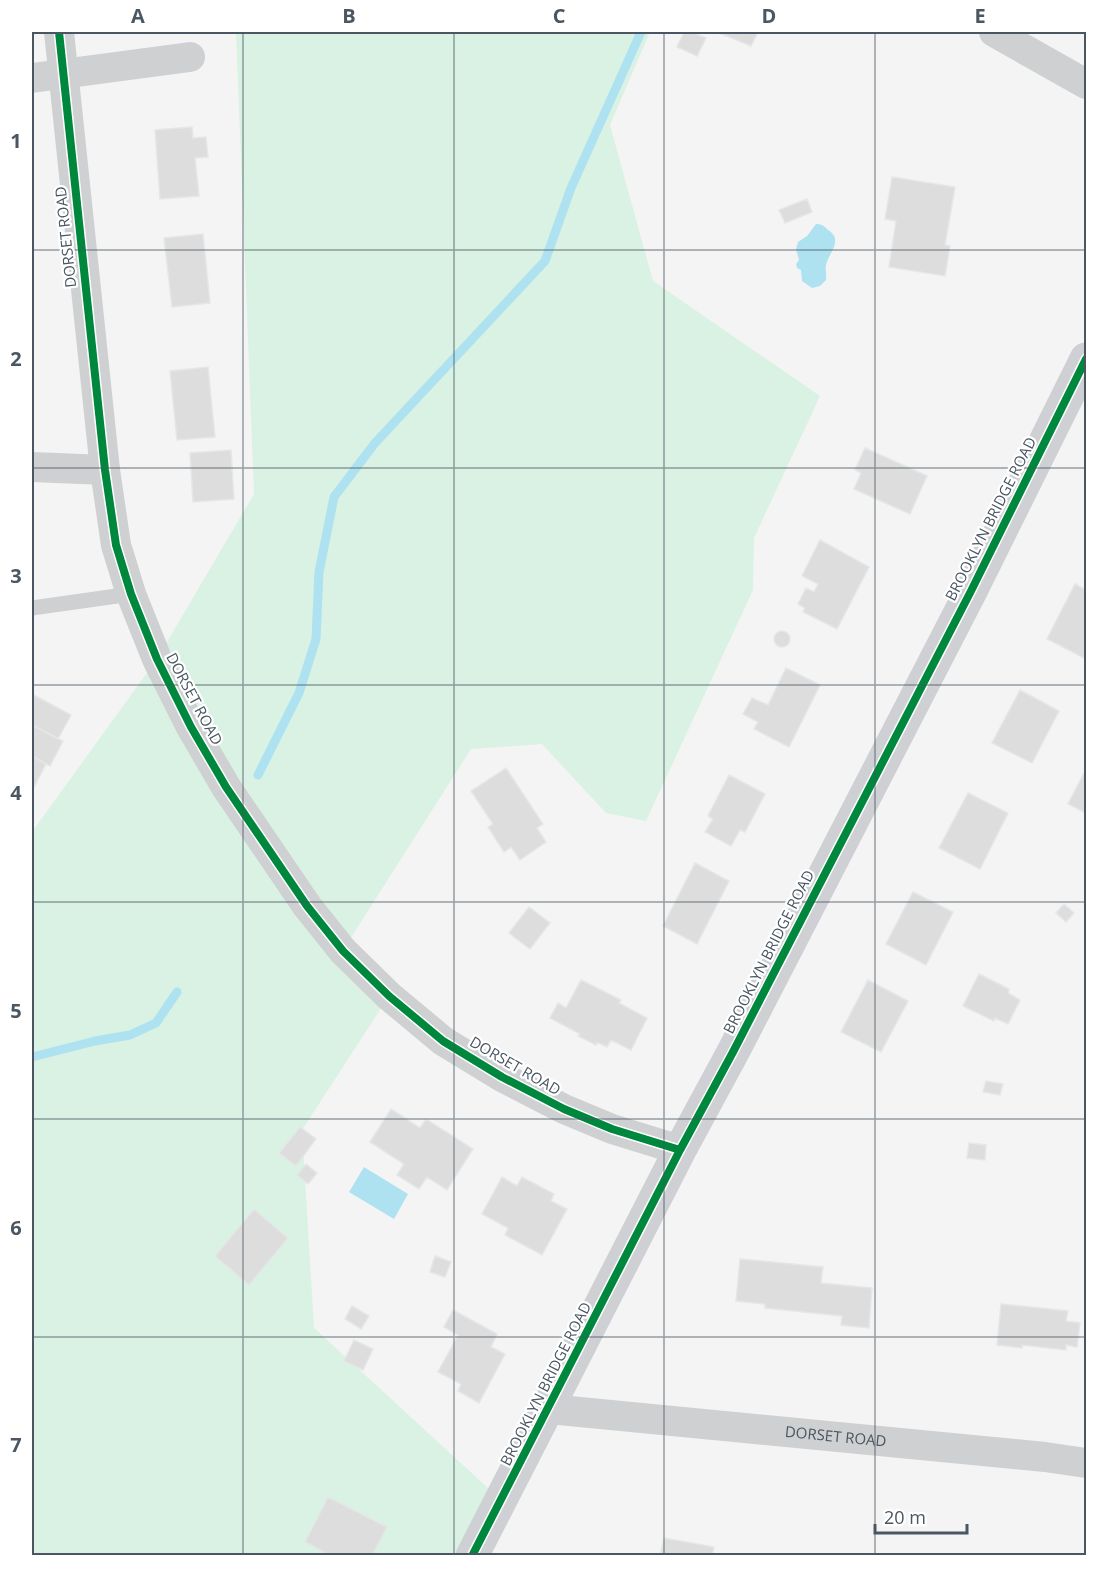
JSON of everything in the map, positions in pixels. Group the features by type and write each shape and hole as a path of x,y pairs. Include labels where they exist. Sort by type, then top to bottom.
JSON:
{"street":[{"name":"DORSET ROAD","path":"59,32 105,470 116,545 131,594 157,659 191,727 225,787 307,906 343,951 389,996 443,1041 502,1077 564,1109 612,1129 680,1150"},
{"path":"994,32 1086,84"},
{"path":"32,78 190,57"},
{"name":"BROOKLYN BRIDGE ROAD","path":"472,1556 1083,373"},
{"path":"32,467 105,470"},
{"name":"DORSET ROAD","path":"549,1409 1045,1456 1086,1463"}],"lane":[{"path":"32,608 131,594"}],"green space":[{"path":"236,32 650,32 610,125 653,281 820,396 754,538 753,590 646,821 606,813 542,744 471,749 343,950 389,996 302,1130 314,1328 501,1500 470,1555 32,1556 32,832 157,659 254,494"}],"water":[{"path":"816,224 820,224 833,234 835,242 826,265 826,280 820,286 812,288 802,281 801,270 796,264 799,260 796,249 798,242 807,236"},
{"path":"364,1167 408,1194 394,1219 349,1192"}],"building":[{"path":"684,32 691,32 706,38 697,56 677,47"},
{"path":"717,32 758,32 751,46"},
{"path":"192,127 193,138 206,137 208,157 195,158 199,196 160,199 155,130"},
{"path":"892,177 955,187 945,245 950,246 945,276 889,267 896,221 885,219"},
{"path":"807,199 812,212 785,223 779,210"},
{"path":"203,234 210,303 172,307 164,238"},
{"path":"208,367 215,437 177,440 170,371"},
{"path":"865,448 927,476 910,514 854,489 861,473 855,470"},
{"path":"231,450 234,499 193,502 190,453"},
{"path":"820,540 869,567 837,629 803,612 805,608 798,604 806,588 814,592 818,584 802,576"},
{"path":"1075,584 1086,590 1086,659 1047,639"},
{"path":"779,631 785,631 790,639 788,645 779,647 774,642 774,636"},
{"path":"786,668 820,685 789,747 754,729 758,722 743,714 752,698 768,705"},
{"path":"1020,690 1059,711 1032,763 992,743"},
{"path":"32,694 71,715 58,739 32,725"},
{"path":"32,725 63,741 50,766 32,756"},
{"path":"32,756 46,764 33,789 32,788"},
{"path":"506,768 543,824 537,828 546,842 520,860 511,847 504,852 488,827 493,824 471,791"},
{"path":"1084,773 1086,775 1086,807 1084,812 1068,804"},
{"path":"729,775 765,794 745,832 740,830 731,846 705,832 713,819 708,816"},
{"path":"968,793 1008,813 980,869 939,848"},
{"path":"695,863 729,881 697,944 663,926"},
{"path":"913,892 953,912 926,965 886,944"},
{"path":"1064,904 1074,913 1066,922 1056,913"},
{"path":"529,907 550,923 530,949 509,933"},
{"path":"979,974 1009,989 1008,993 1020,1000 1008,1024 995,1018 994,1021 963,1006"},
{"path":"581,980 621,1000 619,1003 647,1018 631,1050 611,1040 607,1047 597,1042 596,1045 550,1018 558,1003 566,1008"},
{"path":"868,980 908,1001 881,1052 841,1032"},
{"path":"986,1081 1003,1084 1000,1095 983,1092"},
{"path":"391,1109 420,1128 426,1119 473,1149 447,1190 427,1177 419,1189 397,1175 404,1164 370,1142"},
{"path":"300,1127 316,1139 296,1166 279,1153"},
{"path":"969,1143 986,1145 985,1160 967,1158"},
{"path":"306,1164 317,1173 308,1184 297,1175"},
{"path":"502,1177 517,1186 522,1177 554,1194 551,1201 567,1209 542,1255 505,1235 508,1228 482,1214"},
{"path":"254,1209 288,1238 249,1285 215,1256"},
{"path":"435,1256 451,1262 445,1277 430,1272"},
{"path":"740,1259 823,1267 821,1283 872,1288 869,1328 841,1325 842,1316 765,1308 765,1304 736,1301"},
{"path":"1001,1304 1068,1311 1066,1321 1080,1323 1077,1347 1066,1345 1066,1350 1022,1345 1022,1348 997,1345"},
{"path":"352,1306 369,1316 361,1329 345,1319"},
{"path":"453,1310 497,1334 491,1347 505,1354 479,1403 458,1391 461,1384 438,1372 458,1335 444,1327"},
{"path":"354,1340 373,1349 363,1370 344,1361"},
{"path":"328,1497 387,1527 372,1556 331,1556 305,1542"},
{"path":"664,1538 714,1547 712,1556 660,1556"}],"waterway":[{"path":"258,775 299,693 316,639 319,572 334,497 375,443 545,261 571,188 641,32"},
{"path":"32,1057 95,1041 130,1035 156,1023 177,992"}],"cycle path":[{"path":"59,32 105,470 116,545 131,594 157,659 191,727 226,787 307,906 343,951 389,996 443,1041 502,1077 564,1109 612,1129 680,1150"},
{"path":"472,1556 971,591 1086,359"}]}
